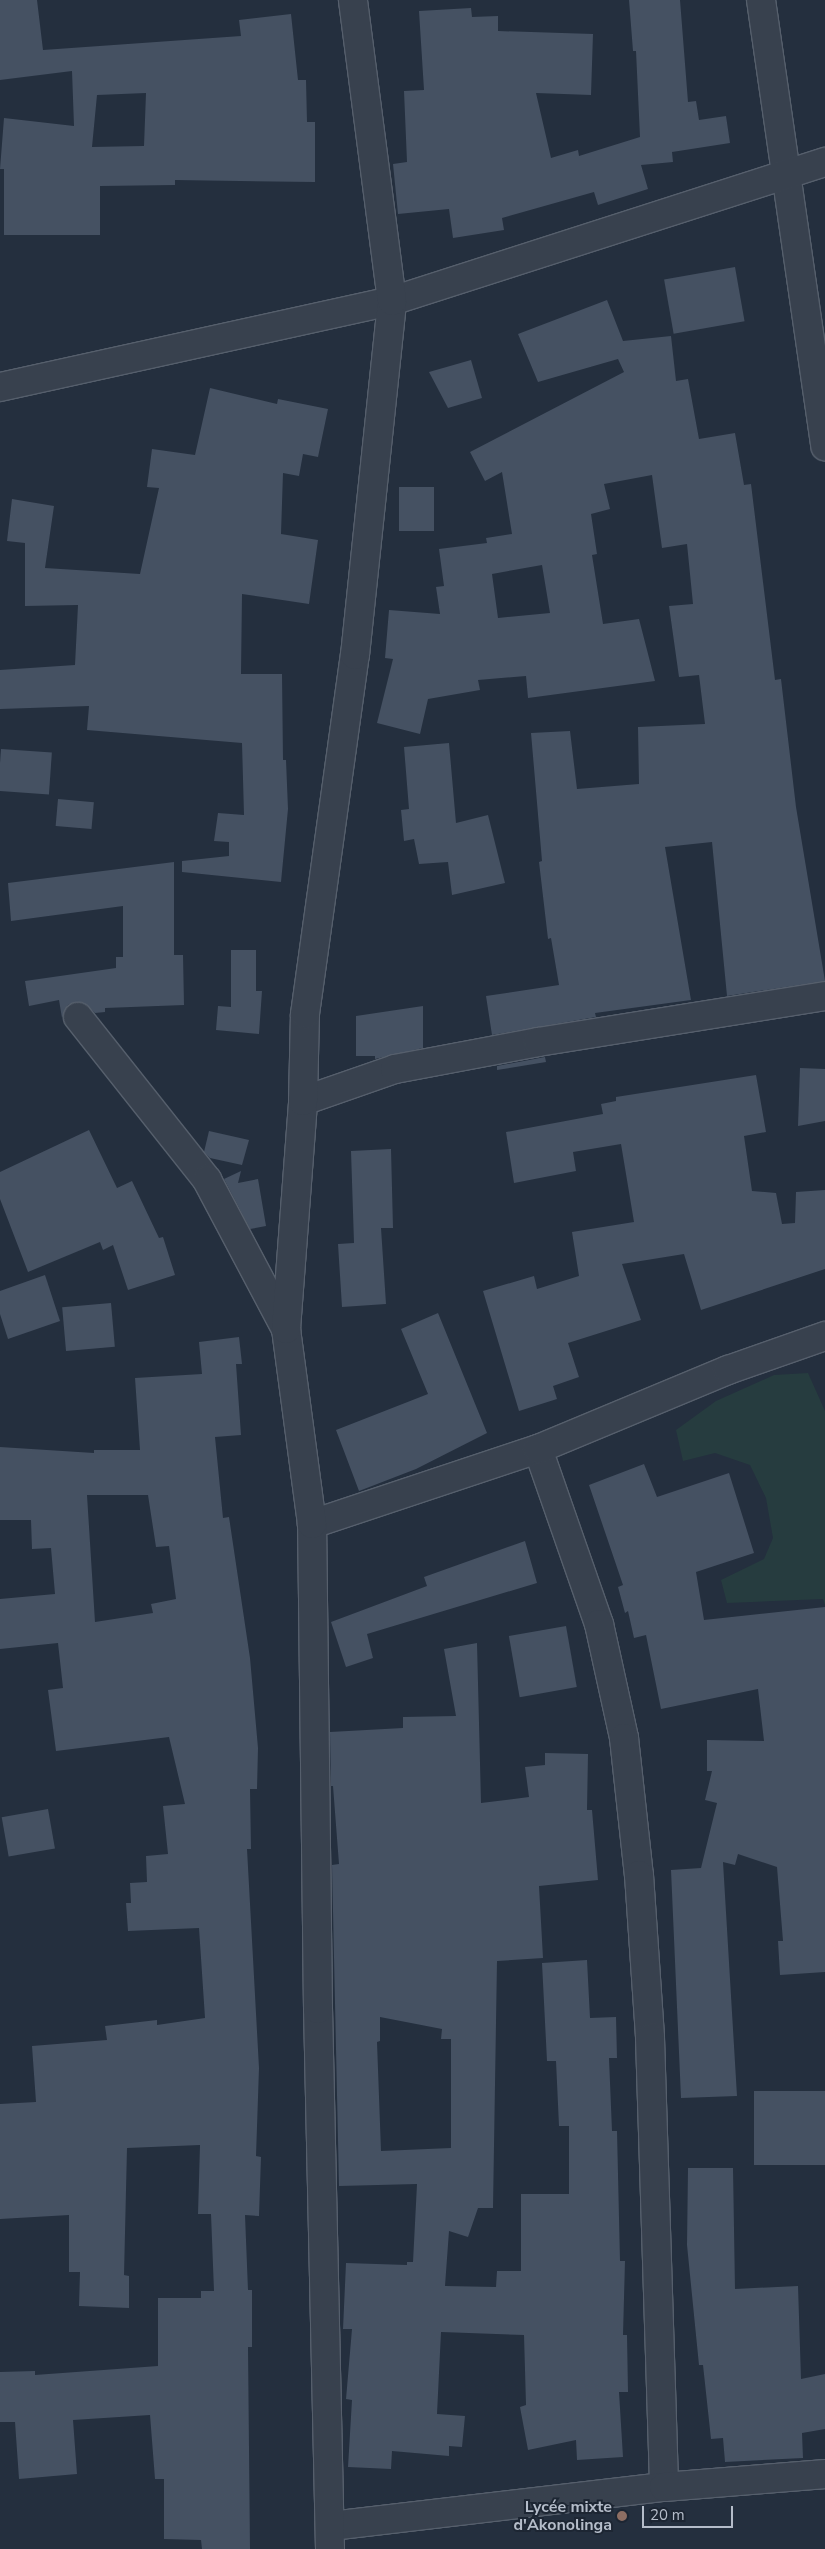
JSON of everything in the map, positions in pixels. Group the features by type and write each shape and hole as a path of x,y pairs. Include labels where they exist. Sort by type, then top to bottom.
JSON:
{"street":[{"path":"354,0 392,301 355,655 305,1014 303,1101 286,1329 312,1524 318,2009 330,2537 664,2487 825,2474"},
{"path":"761,0 825,446"},
{"path":"0,387 392,301 787,177 825,162"},
{"path":"303,1101 395,1070 538,1042 825,996"},
{"path":"78,1017 207,1180 286,1329"},
{"path":"312,1524 538,1449 728,1370 825,1336"},
{"path":"538,1449 599,1624 624,1738 639,1874 650,2038 664,2487"}],"green space":[{"path":"808,1373 825,1411 825,1605 823,1599 727,1603 721,1580 764,1559 773,1538 766,1498 750,1465 715,1453 683,1461 676,1430 716,1401 774,1375"}],"building":[{"path":"0,0 37,0 43,50 241,36 239,20 291,14 298,80 306,80 307,122 315,122 315,182 175,180 175,185 100,186 100,235 4,235 4,169 0,169 4,118 74,126 72,71 0,80","holes":["146,93 144,146 92,147 97,95"]},
{"path":"629,0 680,0 688,102 696,101 699,120 726,116 730,143 672,152 673,162 641,165 648,189 598,205 594,192 502,218 504,230 453,238 449,209 398,214 393,164 407,162 404,91 424,90 419,11 471,8 472,17 498,16 498,31 593,34 591,95 536,93 551,158 578,150 579,156 640,137 636,51 633,51"},
{"path":"735,267 745,321 674,334 664,280"},
{"path":"607,300 623,341 671,336 676,381 688,379 699,439 735,433 744,485 751,484 775,680 781,679 796,807 825,981 727,996 712,842 665,847 691,1000 595,1013 596,1017 492,1035 486,996 559,985 551,938 548,939 539,862 542,861 531,733 570,731 577,789 639,784 638,727 705,724 699,675 679,677 669,606 693,604 687,544 662,548 652,475 604,484 610,509 591,514 597,554 592,555 603,624 639,619 655,681 528,698 526,676 478,680 480,690 428,699 420,734 377,723 393,659 385,658 389,610 440,614 436,587 444,586 439,549 487,543 486,538 512,534 502,472 485,481 470,452 624,372 618,359 538,382 518,334","holes":["542,565 550,613 498,618 492,574"]},
{"path":"471,360 482,398 448,408 429,372"},
{"path":"210,388 277,404 278,399 328,409 318,457 303,454 299,476 283,473 281,534 318,540 309,604 242,594 241,674 282,674 283,760 286,760 288,809 281,882 182,872 182,861 229,856 229,842 214,841 218,813 244,815 242,743 87,730 89,706 0,709 0,670 75,665 78,605 25,606 25,543 7,541 12,499 54,506 45,568 140,574 159,488 147,487 152,449 195,455"},
{"path":"399,487 434,487 434,531 399,531"},
{"path":"449,743 456,823 488,815 505,883 452,895 448,862 419,864 414,839 404,841 401,810 409,809 404,747"},
{"path":"1,749 52,753 49,794 0,791"},
{"path":"58,799 94,802 92,829 56,826"},
{"path":"174,862 174,955 183,955 184,1005 105,1008 105,1012 95,1013 84,1003 76,1002 68,1005 62,1018 59,1000 29,1006 25,981 116,968 116,957 123,957 123,906 11,921 8,883"},
{"path":"231,950 256,950 256,991 262,991 259,1034 216,1030 218,1006 231,1007"},
{"path":"423,1006 423,1048 375,1059 375,1056 356,1056 356,1016"},
{"path":"545,1057 546,1062 497,1070 497,1066"},
{"path":"800,1068 825,1069 825,1121 798,1126"},
{"path":"756,1075 766,1132 744,1136 752,1191 776,1193 782,1224 795,1223 796,1192 825,1190 825,1269 701,1310 684,1254 622,1264 641,1320 568,1343 579,1377 553,1386 557,1399 519,1411 483,1291 534,1276 537,1289 579,1276 572,1232 634,1222 621,1144 573,1152 576,1171 514,1183 506,1132 603,1114 601,1104 616,1101 616,1097"},
{"path":"89,1130 117,1188 132,1181 159,1238 163,1237 175,1275 128,1290 113,1245 103,1250 100,1242 28,1272 0,1199 0,1172"},
{"path":"209,1131 249,1140 242,1165 210,1158 204,1152"},
{"path":"391,1149 393,1228 381,1228 386,1304 342,1307 338,1244 354,1243 351,1151"},
{"path":"241,1171 238,1183 258,1179 266,1226 250,1229 224,1179"},
{"path":"45,1275 60,1321 8,1339 0,1314 0,1291"},
{"path":"111,1303 115,1347 66,1351 62,1307"},
{"path":"438,1313 487,1433 416,1469 359,1491 336,1430 428,1394 401,1329"},
{"path":"239,1337 242,1364 236,1364 241,1435 215,1437 223,1518 229,1517 250,1658 258,1748 257,1789 250,1789 251,1849 247,1849 259,2068 256,2156 261,2157 259,2216 245,2215 248,2290 252,2290 252,2347 248,2347 250,2549 202,2549 201,2540 164,2539 164,2479 155,2479 150,2415 73,2420 77,2474 19,2479 15,2422 0,2422 0,2372 35,2371 35,2375 158,2366 158,2298 201,2298 201,2291 214,2291 211,2214 198,2214 200,2145 127,2148 124,2275 129,2276 129,2308 79,2306 80,2272 69,2272 69,2215 0,2219 0,2104 36,2102 32,2046 107,2040 105,2026 157,2020 157,2025 205,2018 199,1928 128,1931 126,1903 131,1903 130,1883 147,1882 146,1856 168,1854 163,1806 185,1804 169,1737 56,1751 48,1690 63,1688 58,1643 0,1649 0,1599 55,1594 51,1548 32,1549 31,1520 0,1520 0,1447 94,1453 94,1450 140,1450 135,1378 202,1374 199,1342","holes":["87,1495 148,1495 156,1547 169,1546 176,1599 151,1604 153,1613 95,1622"]},
{"path":"644,1464 657,1497 729,1473 754,1553 696,1572 704,1620 825,1607 825,1972 780,1975 778,1941 783,1941 777,1867 738,1854 735,1865 723,1862 737,2096 681,2098 671,1870 701,1868 717,1803 705,1800 712,1771 707,1771 707,1740 764,1741 758,1689 661,1709 646,1635 634,1638 628,1611 625,1613 618,1587 623,1585 589,1485"},
{"path":"525,1541 537,1583 367,1634 373,1658 346,1667 331,1622 427,1586 424,1577"},
{"path":"566,1626 577,1687 520,1697 509,1636"},
{"path":"477,1643 481,1803 529,1797 525,1767 545,1765 545,1753 588,1754 587,1810 592,1810 598,1880 539,1886 543,1958 497,1961 493,2208 478,2208 468,2237 449,2231 445,2286 496,2287 497,2271 521,2271 521,2194 569,2194 569,2126 559,2126 556,2061 547,2061 542,1963 587,1960 590,2018 616,2017 617,2058 609,2058 612,2131 617,2131 620,2261 625,2261 623,2335 627,2335 628,2392 619,2392 623,2457 577,2460 576,2440 528,2450 520,2407 526,2405 524,2335 441,2332 437,2414 465,2416 462,2447 449,2446 449,2456 392,2451 391,2469 348,2467 352,2400 346,2399 352,2329 343,2329 346,2263 407,2265 407,2262 413,2262 417,2184 339,2186 332,1865 339,1864 333,1786 331,1786 330,1732 403,1728 403,1717 456,1716 444,1649","holes":["380,2017 442,2029 441,2039 451,2039 451,2148 381,2151 377,2042 380,2041"]},
{"path":"48,1809 55,1848 9,1857 2,1817"},
{"path":"754,2091 825,2091 825,2165 754,2165"},
{"path":"688,2168 733,2168 735,2289 798,2286 801,2379 825,2374 825,2429 802,2433 803,2458 725,2462 723,2438 711,2439 703,2365 699,2365 687,2245"}],"place":[{"name":"Lycée mixte d'Akonolinga","path":"622,2516"}]}
